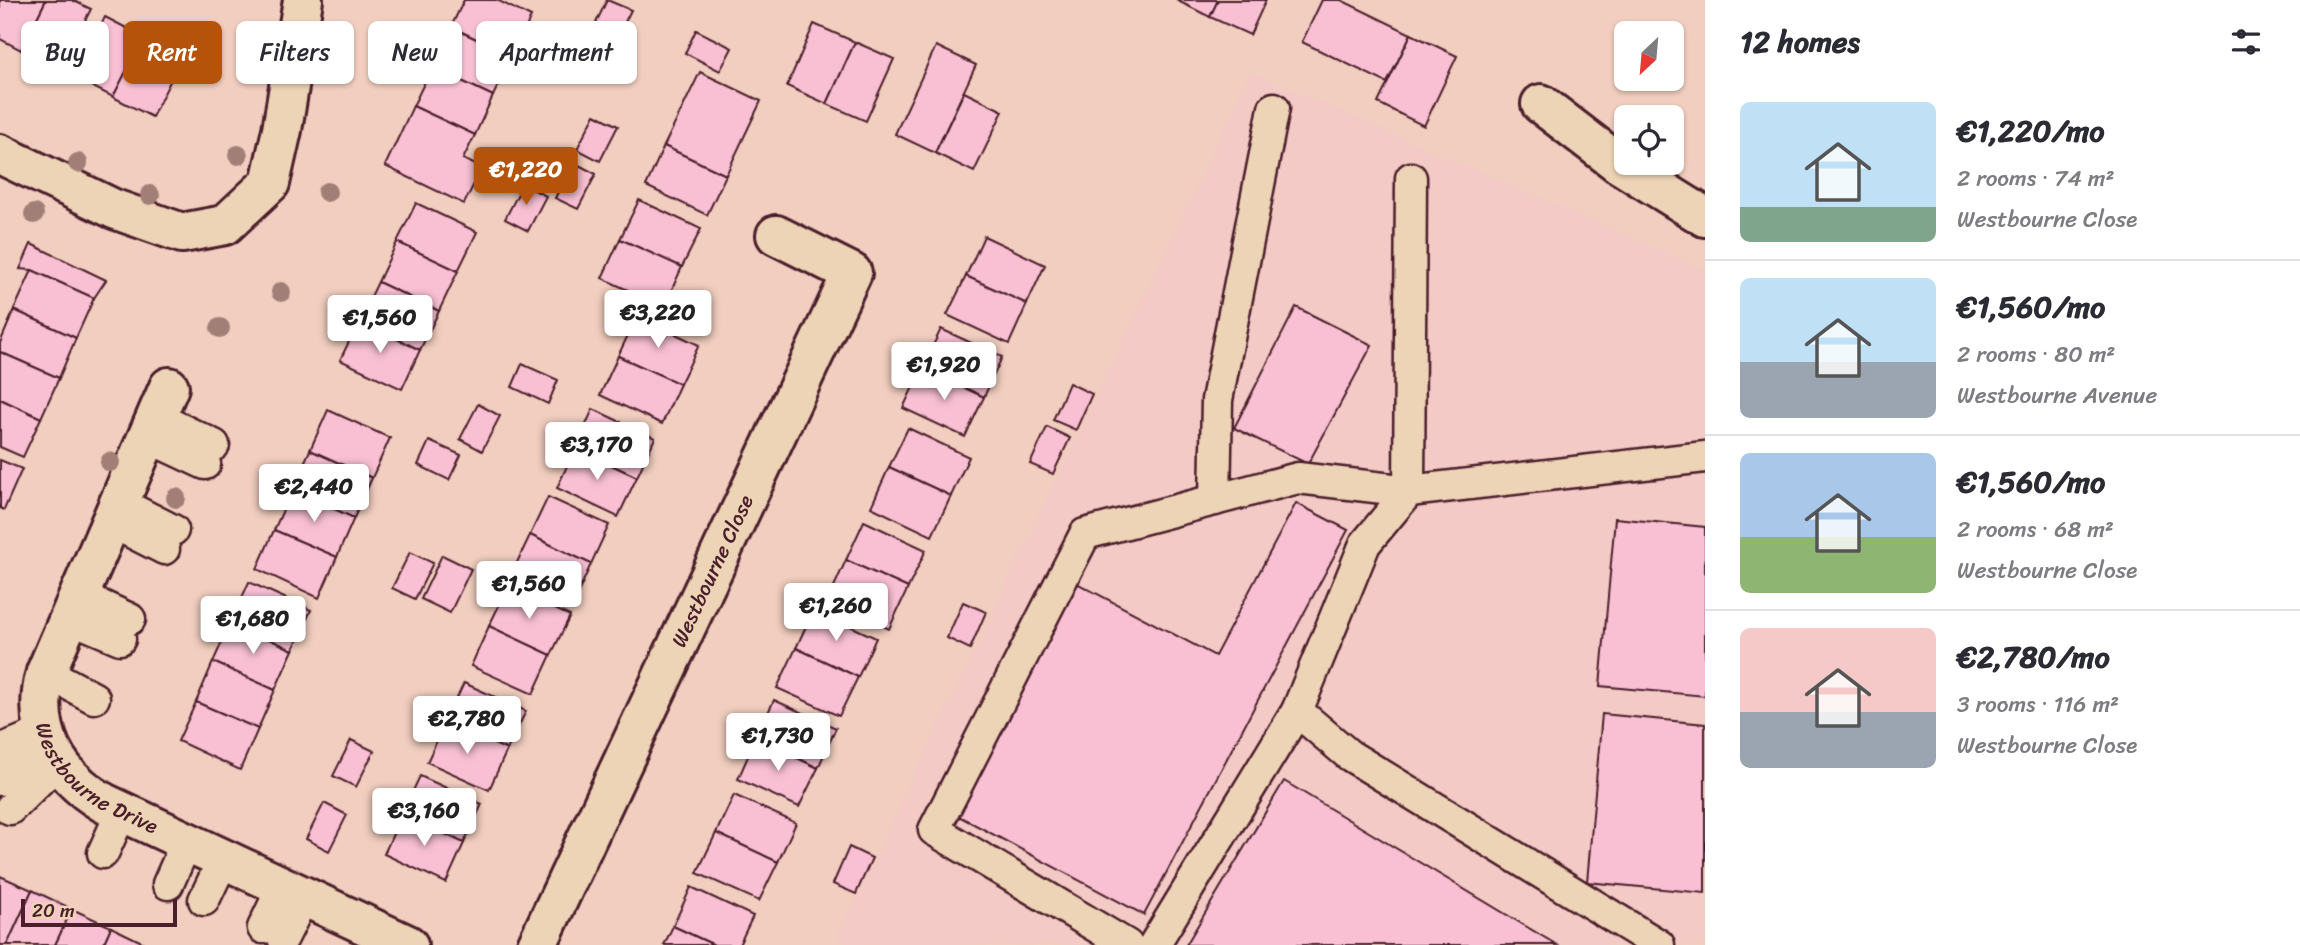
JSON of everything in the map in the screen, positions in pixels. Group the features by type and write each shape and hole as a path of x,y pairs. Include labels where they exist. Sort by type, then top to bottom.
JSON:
{"street":[{"path":"0,154 114,209 182,233 225,225 270,183 303,0"},
{"path":"1541,104 1618,163 1705,217"},
{"name":"Westbourne Close","path":"537,945 852,272 776,235"},
{"name":"Westbourne Drive","path":"157,414 46,672 40,702 52,748 113,807 294,891 379,939"}],"lane":[{"path":"1215,500 1217,400 1274,108"},
{"path":"1154,945 1297,711 1365,544 1409,491 1411,178"},
{"path":"157,414 210,455"},
{"path":"1126,945 934,830 1085,534 1298,478 1409,491 1705,457"},
{"path":"114,512 169,539"},
{"path":"73,606 125,629"},
{"path":"46,672 94,698"},
{"path":"1297,711 1349,755 1659,945"},
{"path":"0,734 52,748"},
{"path":"0,750 52,748"},
{"path":"0,764 52,748"},
{"path":"0,780 52,748"},
{"path":"20,814 52,748"},
{"path":"94,848 113,807"},
{"path":"168,884 187,841"},
{"path":"204,900 224,859"},
{"path":"273,932 294,891"}],"shaded area":[{"path":"1251,72 1705,270 1705,945 848,945 837,938"}],"building":[{"path":"0,0 46,0 36,21 21,21 21,50 0,39"},
{"path":"46,0 72,0 91,9 85,21 36,21"},
{"path":"464,0 497,0 531,17 529,21 476,21 476,39 462,32 462,21 454,21"},
{"path":"607,0 631,10 626,21 597,21"},
{"path":"1176,0 1218,0 1210,17"},
{"path":"1218,0 1266,0 1250,35 1210,17"},
{"path":"1322,0 1341,0 1411,34 1387,83 1302,42"},
{"path":"105,17 123,26 123,78 113,97 87,84 109,84 109,21 103,21"},
{"path":"814,24 855,42 827,104 787,86"},
{"path":"696,30 732,48 720,71 685,53"},
{"path":"462,32 476,39 476,84 499,84 493,96 462,81"},
{"path":"1411,34 1457,56 1424,126 1378,103"},
{"path":"855,42 894,59 866,121 827,104"},
{"path":"936,46 976,65 935,153 895,134"},
{"path":"700,72 761,101 726,175 664,146"},
{"path":"123,78 123,84 169,84 152,117 113,97"},
{"path":"462,81 493,96 475,135 413,106 424,84 462,84"},
{"path":"964,92 1003,111 974,172 935,153"},
{"path":"413,106 475,135 463,159 482,168 464,204 385,166"},
{"path":"595,114 618,126 600,161 577,149"},
{"path":"664,146 726,175 707,215 646,186"},
{"path":"573,162 596,174 578,209 555,198"},
{"path":"523,184 546,196 528,231 505,219"},
{"path":"639,200 701,229 682,267 620,239"},
{"path":"416,203 477,232 458,271 397,242"},
{"path":"984,236 1045,265 1027,304 966,276"},
{"path":"620,239 682,267 664,307 602,278"},
{"path":"397,242 458,271 439,311 378,282"},
{"path":"31,244 106,280 94,298 32,270 20,269"},
{"path":"32,270 94,298 76,338 14,310"},
{"path":"966,276 1027,304 1009,344 947,315"},
{"path":"378,282 439,311 420,350 359,321"},
{"path":"1296,307 1372,345 1308,464 1234,428"},
{"path":"14,310 76,338 59,378 0,352 0,343"},
{"path":"637,316 699,345 680,384 618,356"},
{"path":"359,321 420,350 402,389 340,360"},
{"path":"941,329 1002,357 984,397 922,368"},
{"path":"0,352 59,378 41,418 0,399"},
{"path":"618,356 680,384 662,424 600,395"},
{"path":"522,364 558,380 548,404 512,387"},
{"path":"922,368 984,397 965,437 903,408"},
{"path":"1069,383 1092,394 1076,430 1053,420"},
{"path":"0,399 41,418 23,457 0,447"},
{"path":"478,404 500,416 482,451 460,439"},
{"path":"593,409 655,438 637,477 575,448"},
{"path":"328,410 390,438 372,478 310,450"},
{"path":"1047,427 1070,438 1053,474 1030,464"},
{"path":"908,428 969,457 951,496 889,467"},
{"path":"429,441 461,455 449,480 418,465"},
{"path":"575,448 637,477 618,517 557,488"},
{"path":"310,450 372,478 354,518 292,490"},
{"path":"0,460 22,469 4,510 0,508"},
{"path":"889,467 951,496 932,536 871,507"},
{"path":"292,490 354,518 337,557 274,530"},
{"path":"548,497 609,525 591,564 530,535"},
{"path":"1296,503 1348,530 1144,915 953,813 1075,582 1215,656"},
{"path":"1615,518 1705,527 1705,696 1600,686"},
{"path":"864,521 926,550 908,588 846,560"},
{"path":"274,530 337,557 319,598 257,569"},
{"path":"530,535 591,564 573,604 511,575"},
{"path":"410,552 433,563 415,599 392,588"},
{"path":"442,555 471,569 450,613 421,599"},
{"path":"846,560 908,588 889,629 828,600"},
{"path":"249,582 311,610 293,650 231,622"},
{"path":"508,587 570,616 551,655 489,626"},
{"path":"963,602 986,612 970,649 947,638"},
{"path":"814,609 876,638 858,677 796,648"},
{"path":"231,622 293,650 275,690 213,662"},
{"path":"489,626 551,655 533,694 471,666"},
{"path":"796,648 858,677 839,716 777,688"},
{"path":"213,662 275,690 258,729 196,702"},
{"path":"464,683 526,711 507,750 446,721"},
{"path":"774,700 836,728 818,768 756,738"},
{"path":"196,702 258,729 240,770 178,741"},
{"path":"1602,714 1705,724 1705,893 1587,882"},
{"path":"446,721 507,750 489,790 427,762"},
{"path":"756,738 818,768 799,807 738,779"},
{"path":"351,740 374,751 356,787 333,776"},
{"path":"420,776 482,804 464,843 402,814"},
{"path":"1284,781 1557,945 1186,945"},
{"path":"734,795 796,823 778,862 716,833"},
{"path":"324,803 347,815 329,851 306,839"},
{"path":"402,814 464,843 446,883 384,854"},
{"path":"716,833 778,862 759,901 697,873"},
{"path":"849,847 872,858 856,894 833,884"},
{"path":"0,876 32,890 7,945 0,945"},
{"path":"691,887 753,916 739,945 714,945 673,926"},
{"path":"32,890 72,909 55,945 7,945"},
{"path":"72,909 111,927 103,945 55,945"},
{"path":"673,926 714,945 664,945"},
{"path":"111,927 148,945 103,945"}]}
